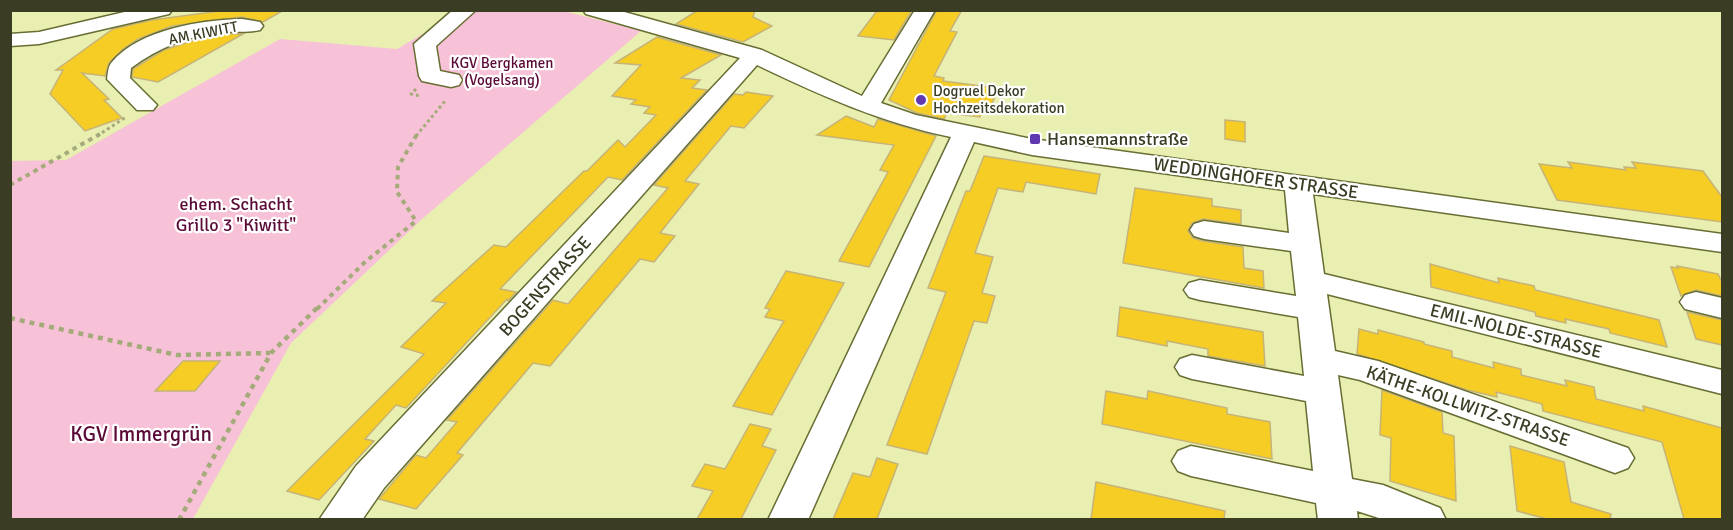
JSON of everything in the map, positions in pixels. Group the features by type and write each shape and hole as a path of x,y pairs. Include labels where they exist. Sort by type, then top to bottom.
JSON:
{"street":[{"name":"AM KIWITT","path":"12,40 39,38 162,10"},
{"path":"437,85 425,44 466,10"},
{"name":"WEDDINGHOFER STRASSE","path":"593,10 754,55 867,107 965,134 1032,147 1722,243"},
{"path":"641,23 664,10"},
{"path":"867,107 925,10"},
{"name":"AM KIWITT","path":"100,24 114,33 154,43"},
{"name":"AM KIWITT","path":"145,105 118,79 121,65 154,43 191,32 236,24 253,26"},
{"name":"BOGENSTRASSE","path":"339,519 370,477 754,55"},
{"path":"788,519 965,134"},
{"path":"1298,184 1336,505"},
{"path":"1204,230 1305,244"},
{"path":"1200,290 1311,295"},
{"name":"EMIL-NOLDE-STRASSE","path":"1311,295 1722,382"},
{"name":"KÄTHE-KOLLWITZ-STRASSE","path":"1192,367 1321,375 1366,369 1615,458"},
{"path":"1191,461 1336,505 1383,501 1426,519"}],"path":[{"path":"179,519 271,353 365,262 416,220 397,192 398,167 416,135 447,101 438,99"},
{"path":"10,185 76,150 145,105"},
{"path":"10,318 177,355 271,353"}],"green space":[{"name":"ehem. Schacht Grillo 3 \"Kiwitt\"","path":"463,10 564,11 641,31 421,220 291,343 193,519 11,519 10,161 66,160 280,39 397,49"}],"building":[{"path":"227,10 284,10 263,22 242,17 172,26 138,39 123,49 109,63 105,76 82,73 109,99 104,100 122,118 85,131 50,94 63,70 56,70 113,29 152,20"},
{"path":"698,10 755,10 753,17 772,26 743,42 676,24"},
{"path":"912,10 894,40 858,36 876,12"},
{"path":"937,10 962,10 950,31 957,32 934,76 944,78 943,81 998,88 990,109 983,108 980,117 947,113 944,119 917,113 889,100"},
{"path":"223,34 243,34 158,82 132,77 133,69 164,50"},
{"path":"657,37 721,55 681,78 700,80 692,88 707,90 622,180 608,177 500,289 516,292 406,408 396,405 365,439 374,441 319,500 287,491 424,354 401,347 446,303 432,301 494,245 506,247 618,140 625,147 656,115 644,113 650,107 631,104 636,100 612,96 641,65 615,63"},
{"path":"746,92 773,96 744,128 731,126 685,181 699,184 660,233 675,236 654,262 640,259 550,366 533,363 457,453 463,455 416,509 379,499 416,455 426,458 457,422 447,420 553,300 568,304 668,188 654,185 734,94 743,95"},
{"path":"846,116 874,127 878,119 936,136 869,267 839,261 888,172 880,170 894,145 817,135"},
{"path":"1225,120 1245,122 1245,142 1225,139"},
{"path":"984,156 1100,174 1096,194 1026,182 1023,192 998,188 975,253 993,257 982,293 995,296 987,323 974,321 927,454 887,445 946,292 928,288 966,191 970,191"},
{"path":"1568,162 1626,170 1624,167 1636,168 1632,162 1703,171 1722,197 1722,222 1557,200 1539,164 1572,168"},
{"path":"1135,188 1212,199 1212,206 1241,210 1241,224 1203,219 1192,223 1188,231 1193,238 1203,241 1243,247 1244,268 1263,271 1264,288 1123,263"},
{"path":"1430,264 1499,283 1498,278 1534,286 1535,290 1659,320 1667,347 1610,333 1609,329 1565,319 1566,323 1536,316 1535,312 1431,287"},
{"path":"1677,266 1718,274 1722,282 1722,296 1696,290 1681,296 1671,267 1678,268"},
{"path":"786,271 844,283 772,415 733,406 784,321 765,317 770,309 765,308"},
{"path":"1120,307 1263,332 1265,366 1208,356 1208,349 1167,341 1167,346 1117,336"},
{"path":"1687,312 1722,320 1722,345 1696,339"},
{"path":"1359,329 1378,334 1378,330 1424,342 1424,344 1452,351 1452,357 1494,368 1493,362 1521,369 1521,375 1567,386 1565,380 1594,387 1596,399 1644,411 1643,406 1722,428 1722,519 1684,519 1662,442 1543,411 1542,404 1496,392 1497,397 1467,390 1357,354"},
{"path":"183,361 220,361 195,391 155,391"},
{"path":"1382,390 1442,412 1443,433 1454,436 1456,501 1390,481 1391,438 1380,435"},
{"path":"1106,391 1147,399 1148,391 1227,408 1227,414 1270,422 1272,459 1102,424"},
{"path":"750,424 771,429 762,446 776,450 741,519 697,519 713,491 692,486 705,464 725,469"},
{"path":"1510,446 1564,462 1571,502 1611,514 1610,519 1547,519 1517,511"},
{"path":"877,458 898,464 877,519 833,519 853,473 870,477"},
{"path":"1096,482 1225,511 1224,519 1091,519"}],"place":[{"name":"Dogruel Dekor Hochzeitsdekoration","path":"921,100"},
{"name":"Hansemannstraße","path":"1035,139"}],"park label":[{"name":"KGV Bergkamen (Vogelsang)","path":"502,72"},
{"name":"KGV Immergrün","path":"141,434"}]}
